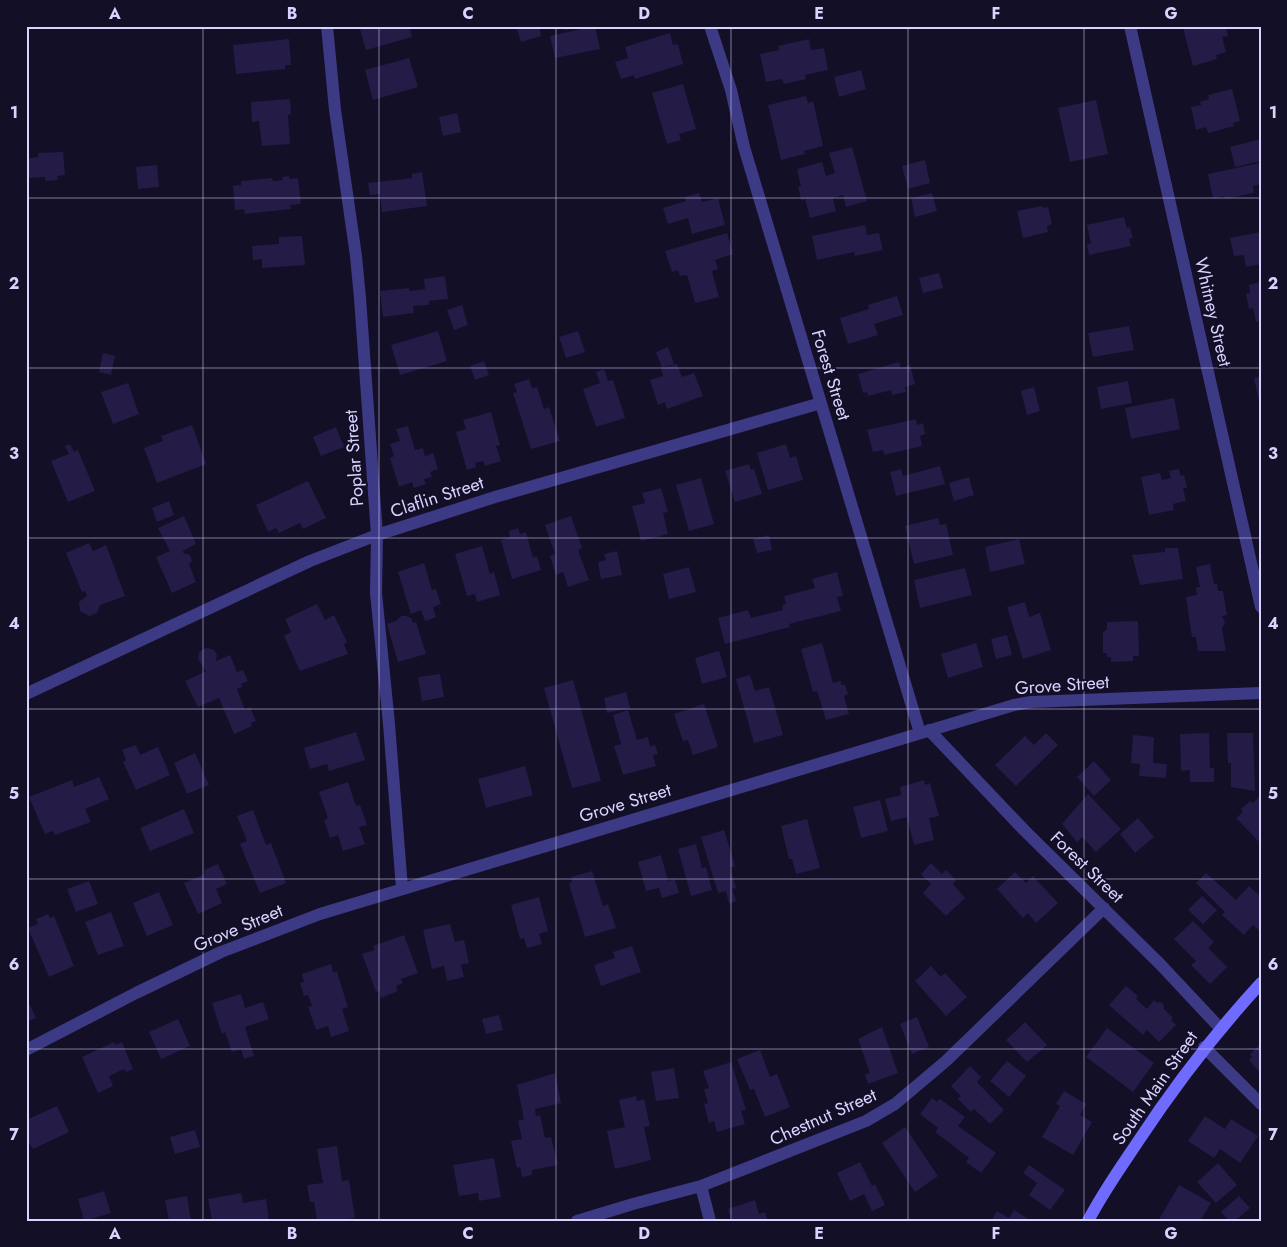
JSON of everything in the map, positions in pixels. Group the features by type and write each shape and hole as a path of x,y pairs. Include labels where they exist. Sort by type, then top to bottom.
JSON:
{"main road":[{"name":"South Main Street","path":"1088,1221 1100,1199 1152,1120 1204,1048 1261,983"}],"street":[{"name":"Poplar Street","path":"327,26 335,110 356,256 377,535 376,593 402,888"},
{"name":"Forest Street","path":"710,26 731,90 744,147 821,403 924,732 1104,908 1220,1028"},
{"name":"Whitney Street","path":"1130,26 1261,607"},
{"name":"Claflin Street","path":"26,694 310,561 377,535 495,497 821,403"},
{"name":"Grove Street","path":"26,1050 136,993 221,952 320,914 1014,705 1030,702 1261,693"},
{"name":"Chestnut Street","path":"577,1221 701,1186 866,1121 895,1104 946,1061 1104,908"},
{"path":"1204,1048 1261,1104"},
{"path":"701,1186 710,1221"}],"building":[{"path":"359,26 409,26 412,37 366,50"},
{"path":"516,26 539,26 541,36 521,42"},
{"path":"564,26 580,26 580,27 565,30"},
{"path":"595,26 600,49 555,58 550,36"},
{"path":"1179,26 1226,26 1228,36 1222,37 1226,52 1216,55 1217,59 1193,66 1183,28 1179,29"},
{"path":"670,33 673,45 678,44 683,64 635,79 634,75 621,79 615,62 628,58 625,47"},
{"path":"289,39 291,65 285,65 285,69 236,74 233,45"},
{"path":"809,39 811,50 824,48 828,70 805,75 806,79 784,84 782,79 766,82 760,54 779,50 778,46"},
{"path":"409,58 418,87 373,100 365,70"},
{"path":"861,70 866,89 839,97 834,77"},
{"path":"683,84 696,129 679,134 681,140 667,144 652,93"},
{"path":"1232,89 1240,121 1233,123 1234,126 1208,133 1206,127 1196,130 1191,107 1201,105 1200,102 1209,99 1208,95"},
{"path":"806,96 808,103 813,101 823,146 804,151 805,154 781,160 768,105"},
{"path":"290,99 291,114 288,115 290,144 262,146 259,121 252,122 251,102"},
{"path":"1096,100 1108,154 1070,162 1058,108"},
{"path":"457,113 461,132 443,136 439,117"},
{"path":"1261,139 1261,161 1235,167 1230,147"},
{"path":"852,147 867,201 846,207 843,195 833,198 836,211 810,218 805,199 801,200 798,186 801,186 797,169 822,162 826,176 835,173 829,153"},
{"path":"63,152 65,175 57,176 58,180 45,181 45,177 29,178 26,186 26,159 38,157 38,153"},
{"path":"925,160 930,183 908,189 902,166"},
{"path":"1259,163 1261,184 1253,186 1254,193 1225,199 1224,196 1213,199 1208,174"},
{"path":"157,165 159,187 138,189 136,167"},
{"path":"422,172 427,206 382,212 380,194 370,195 368,183 412,178 412,174"},
{"path":"289,176 289,179 298,178 301,204 290,205 291,209 245,214 244,209 235,210 233,186 241,185 241,181 272,178 273,181 283,180 282,177"},
{"path":"699,193 702,202 718,198 725,225 692,234 688,218 668,224 663,208 686,201 685,197"},
{"path":"932,193 937,211 915,217 911,198"},
{"path":"1042,206 1043,208 1048,207 1052,224 1047,226 1048,232 1023,238 1017,211"},
{"path":"1124,217 1127,228 1130,227 1133,238 1129,239 1131,246 1089,255 1087,244 1091,243 1087,225"},
{"path":"865,225 867,235 879,233 883,250 855,256 854,252 817,260 812,236"},
{"path":"1261,232 1261,264 1246,267 1244,255 1234,256 1230,238"},
{"path":"727,233 733,254 715,260 718,269 712,271 719,297 695,303 687,275 680,276 678,270 672,272 665,251"},
{"path":"302,236 305,265 262,268 262,259 253,260 252,246 279,244 279,237"},
{"path":"939,273 943,288 923,293 919,278"},
{"path":"445,276 448,299 429,301 429,305 413,306 414,313 383,317 380,291 409,288 409,291 425,289 424,279"},
{"path":"1261,282 1261,321 1256,322 1253,308 1249,309 1246,294 1250,293 1249,285"},
{"path":"897,296 903,315 874,324 878,335 848,344 840,318 869,309 868,305"},
{"path":"462,305 468,325 454,330 447,310"},
{"path":"1129,326 1134,350 1093,357 1088,333"},
{"path":"438,331 447,361 400,375 391,345"},
{"path":"578,331 585,352 566,358 559,337"},
{"path":"668,347 674,364 662,368 656,352"},
{"path":"103,353 115,356 111,375 99,372"},
{"path":"484,361 489,375 475,380 470,366"},
{"path":"899,362 901,368 910,365 915,384 905,387 906,392 892,395 891,390 868,396 867,392 863,393 858,374"},
{"path":"677,364 682,377 694,373 703,396 667,409 665,402 658,405 650,380 663,376 661,369"},
{"path":"604,369 608,381 613,380 625,418 596,427 583,389 600,383 596,372"},
{"path":"1261,376 1261,406 1260,406 1254,378"},
{"path":"529,379 532,388 537,387 544,409 549,407 560,441 531,449 513,393 517,392 514,384"},
{"path":"1128,381 1132,403 1101,409 1097,387"},
{"path":"128,383 139,414 113,424 101,392"},
{"path":"1034,387 1040,411 1027,415 1021,391"},
{"path":"1174,398 1180,429 1131,439 1125,408"},
{"path":"491,412 500,445 496,446 501,461 485,466 483,461 475,463 476,467 467,470 456,432 466,429 463,420"},
{"path":"916,419 917,425 923,423 925,434 920,436 922,446 884,455 883,450 873,452 867,430"},
{"path":"192,425 206,464 157,483 144,448 163,441 161,436"},
{"path":"408,426 415,450 423,448 425,456 433,453 438,469 430,472 432,477 424,479 426,484 414,488 412,482 399,487 390,458 394,456 390,444 400,441 396,429"},
{"path":"336,427 344,447 321,456 313,437"},
{"path":"70,444 74,452 78,450 95,491 68,502 51,461 69,454 65,446"},
{"path":"786,444 790,458 796,456 803,480 768,490 757,453"},
{"path":"749,464 751,470 754,469 762,494 735,502 725,471"},
{"path":"940,466 945,484 896,496 890,472 901,469 903,476"},
{"path":"1179,469 1181,476 1184,475 1187,488 1183,488 1186,501 1173,504 1174,510 1149,515 1141,477 1160,473 1162,480 1171,478 1169,471"},
{"path":"969,477 974,495 954,501 949,483"},
{"path":"701,478 714,524 689,531 676,485"},
{"path":"308,481 326,518 303,529 300,523 279,533 276,528 268,532 256,505"},
{"path":"661,488 668,512 663,513 668,534 641,541 632,506 645,503 642,493"},
{"path":"169,501 174,515 157,522 152,508"},
{"path":"184,516 196,544 183,551 184,554 188,554 191,557 192,561 189,564 196,582 172,593 156,557 170,551 158,528"},
{"path":"571,516 582,548 578,550 589,580 568,587 563,572 556,575 550,556 555,554 545,525"},
{"path":"938,518 940,525 946,524 953,555 914,564 905,526"},
{"path":"518,528 520,534 526,532 533,558 537,556 541,570 512,579 501,540 510,537 509,531"},
{"path":"769,535 772,550 757,553 753,539"},
{"path":"1019,539 1025,564 990,572 985,547"},
{"path":"89,543 93,551 106,545 125,596 100,605 97,613 89,616 80,611 79,603 87,596 85,591 82,592 66,553"},
{"path":"482,546 490,574 494,572 500,595 477,602 475,594 467,596 455,554"},
{"path":"1165,548 1178,548 1183,579 1140,585 1132,555 1165,552"},
{"path":"617,551 622,575 601,579 598,562 606,560 604,554"},
{"path":"424,563 432,590 436,589 441,604 433,607 436,617 425,621 421,610 411,614 398,572"},
{"path":"1210,564 1214,584 1217,584 1218,591 1223,591 1227,615 1222,616 1225,622 1222,629 1226,651 1198,651 1196,637 1192,637 1186,597 1197,595 1196,587 1200,587 1196,567"},
{"path":"689,567 696,592 669,599 663,574"},
{"path":"965,568 972,595 920,608 914,580"},
{"path":"837,572 843,596 837,597 841,611 789,624 790,627 725,644 718,618 748,610 751,618 783,610 782,605 786,604 784,596 815,588 812,579"},
{"path":"1025,602 1029,617 1040,613 1051,650 1023,659 1007,607"},
{"path":"317,604 325,620 334,615 347,642 344,644 348,654 300,671 284,636 291,632 285,619"},
{"path":"401,616 411,618 413,623 416,622 426,654 398,662 387,624 396,621"},
{"path":"1138,621 1139,656 1133,656 1133,661 1111,662 1111,657 1107,657 1107,653 1103,653 1103,632 1107,629 1107,622"},
{"path":"1007,635 1012,655 996,659 991,639"},
{"path":"822,643 833,683 841,681 841,685 845,685 848,694 844,696 849,714 826,720 817,691 813,692 801,649"},
{"path":"976,643 983,667 948,678 941,654"},
{"path":"203,649 214,650 217,655 216,661 230,655 237,672 243,670 248,681 241,684 242,687 237,689 245,710 250,707 256,721 251,723 252,726 234,734 219,698 198,707 185,681 206,671 198,659 199,653"},
{"path":"719,651 727,677 702,684 695,658"},
{"path":"440,674 444,697 422,701 418,677"},
{"path":"750,675 755,691 769,687 783,735 754,743 736,679"},
{"path":"573,680 601,781 572,788 544,688"},
{"path":"626,692 630,708 607,713 604,698"},
{"path":"704,704 718,747 693,755 688,740 683,741 674,714"},
{"path":"628,710 637,740 648,737 650,746 655,745 658,754 653,755 656,766 623,775 614,746 621,744 613,715"},
{"path":"356,732 365,760 329,771 327,764 310,769 304,748"},
{"path":"1046,733 1058,745 1016,786 995,765 1025,736 1034,745"},
{"path":"1209,733 1210,768 1214,768 1214,782 1190,782 1190,770 1181,771 1180,734"},
{"path":"1227,733 1253,733 1255,791 1231,787 1231,763 1228,763"},
{"path":"1133,735 1154,737 1153,763 1167,764 1166,778 1139,776 1140,764 1131,763"},
{"path":"136,745 140,755 158,747 170,775 136,790 123,762 126,760 122,750"},
{"path":"195,753 209,785 187,794 174,763"},
{"path":"1094,761 1111,780 1094,796 1077,777"},
{"path":"525,766 533,795 486,808 478,779"},
{"path":"99,777 109,799 85,809 91,822 55,835 53,831 45,834 29,797 72,780 74,787"},
{"path":"924,780 925,785 930,783 939,816 929,818 934,840 914,845 907,817 891,821 885,799 901,795 900,787"},
{"path":"348,782 356,806 360,805 367,825 359,827 365,844 343,851 338,835 330,838 324,820 328,818 319,792"},
{"path":"1088,794 1121,829 1096,852 1082,837 1077,842 1062,824"},
{"path":"1261,795 1261,844 1236,818 1243,812 1241,809 1250,801 1253,803"},
{"path":"880,800 888,831 861,838 853,807"},
{"path":"184,809 194,833 150,851 140,828"},
{"path":"253,810 266,845 271,843 286,883 260,893 240,844 247,841 237,816"},
{"path":"1138,818 1154,837 1135,853 1120,834"},
{"path":"807,819 820,868 796,874 792,859 789,859 781,826"},
{"path":"724,830 735,866 730,868 736,888 732,889 736,901 729,904 726,891 718,893 701,837"},
{"path":"696,844 702,868 706,867 712,890 691,896 678,849"},
{"path":"661,855 668,881 675,879 679,893 662,898 659,888 646,891 638,862"},
{"path":"931,863 942,874 946,870 956,880 953,884 965,898 946,916 923,893 931,884 921,874"},
{"path":"218,864 227,884 216,889 222,903 198,914 184,883 205,874 204,870"},
{"path":"592,871 603,906 608,904 616,928 585,937 569,884 572,882 571,877"},
{"path":"1015,872 1026,883 1033,876 1058,903 1036,923 1028,913 1023,918 997,889"},
{"path":"1206,873 1236,900 1249,886 1261,897 1261,928 1259,930 1253,925 1244,935 1222,915 1225,912 1196,883"},
{"path":"89,881 98,904 76,912 67,889"},
{"path":"159,892 173,925 147,936 133,903"},
{"path":"1202,896 1217,910 1203,924 1188,910"},
{"path":"539,897 548,931 539,934 542,944 527,948 524,938 520,939 511,905"},
{"path":"111,912 124,946 98,955 85,922"},
{"path":"48,914 50,918 54,916 74,966 49,977 28,928 38,924 36,919"},
{"path":"1193,921 1214,942 1208,948 1227,967 1210,984 1191,965 1196,961 1174,939"},
{"path":"450,924 455,942 464,940 469,963 461,965 464,977 447,981 444,966 432,969 423,930"},
{"path":"404,935 418,973 401,979 403,983 396,986 398,991 381,998 379,991 376,992 362,954 375,950 373,946"},
{"path":"632,946 641,972 601,986 594,965 615,958 613,952"},
{"path":"331,964 333,972 337,972 348,1007 342,1009 349,1031 331,1037 328,1026 316,1030 308,1007 312,1006 308,995 304,996 300,983 304,982 302,974"},
{"path":"931,966 941,977 945,973 967,997 946,1016 915,981"},
{"path":"1126,986 1138,996 1136,999 1147,1009 1154,1000 1157,1003 1163,1003 1164,1009 1173,1018 1171,1020 1176,1025 1159,1042 1147,1030 1143,1035 1109,1005"},
{"path":"241,994 245,1008 263,1002 269,1019 245,1027 254,1056 244,1059 241,1049 232,1052 225,1032 222,1034 212,1003"},
{"path":"26,997 36,1018 26,1022"},
{"path":"499,1015 503,1030 486,1034 482,1019"},
{"path":"917,1017 929,1047 912,1054 900,1024"},
{"path":"178,1019 190,1046 161,1059 149,1032"},
{"path":"1025,1022 1047,1045 1027,1062 1006,1040"},
{"path":"882,1027 898,1073 868,1084 865,1074 870,1073 858,1039"},
{"path":"1107,1028 1154,1063 1133,1092 1086,1057"},
{"path":"114,1042 115,1045 122,1042 133,1069 126,1072 124,1069 109,1076 113,1086 98,1093 82,1057"},
{"path":"1261,1044 1261,1074 1249,1060 1252,1057 1250,1054"},
{"path":"760,1050 770,1077 777,1074 790,1107 765,1117 754,1089 750,1090 737,1059"},
{"path":"1007,1061 1026,1076 1009,1097 990,1081"},
{"path":"731,1062 746,1110 741,1111 745,1124 717,1132 714,1121 709,1123 704,1104 708,1103 704,1089 709,1088 703,1071"},
{"path":"970,1066 981,1077 977,1082 1004,1110 990,1124 974,1109 971,1112 958,1099 961,1096 951,1086"},
{"path":"674,1068 679,1098 656,1101 651,1072"},
{"path":"555,1073 561,1103 535,1109 536,1116 540,1115 545,1138 551,1137 558,1165 532,1170 532,1175 522,1177 520,1167 517,1168 511,1141 522,1139 518,1121 524,1119 517,1085"},
{"path":"1064,1091 1086,1104 1080,1115 1092,1122 1073,1155 1042,1137 1060,1106 1056,1104"},
{"path":"636,1096 637,1101 644,1099 650,1126 644,1127 651,1160 615,1169 607,1131 625,1127 619,1100"},
{"path":"932,1098 937,1102 940,1099 965,1117 958,1126 996,1153 981,1173 966,1162 969,1158 935,1132 938,1128 920,1114"},
{"path":"57,1106 69,1132 33,1149 26,1138 26,1120"},
{"path":"1205,1116 1225,1129 1231,1119 1258,1136 1240,1163 1220,1149 1214,1158 1188,1141"},
{"path":"905,1127 938,1176 915,1192 882,1143"},
{"path":"195,1130 200,1147 175,1154 170,1137"},
{"path":"337,1146 342,1181 349,1180 355,1218 317,1221 314,1202 310,1202 307,1185 323,1183 317,1149"},
{"path":"494,1158 501,1197 479,1201 478,1193 459,1196 453,1165"},
{"path":"860,1162 872,1186 875,1184 885,1205 872,1211 864,1194 850,1201 837,1173"},
{"path":"1218,1163 1237,1185 1216,1203 1197,1182"},
{"path":"1029,1165 1065,1190 1050,1210 1029,1195 1037,1183 1023,1173"},
{"path":"1179,1185 1211,1203 1200,1221 1158,1221"},
{"path":"104,1191 111,1213 84,1221 78,1199"},
{"path":"241,1193 243,1203 266,1199 269,1221 212,1221 208,1199"},
{"path":"187,1196 191,1221 169,1221 165,1200"},
{"path":"1239,1196 1250,1208 1235,1221 1229,1221 1221,1212"},
{"path":"755,1200 759,1214 765,1212 768,1221 732,1221 728,1209"},
{"path":"1014,1210 1032,1221 991,1221 997,1211 1009,1218"}]}
